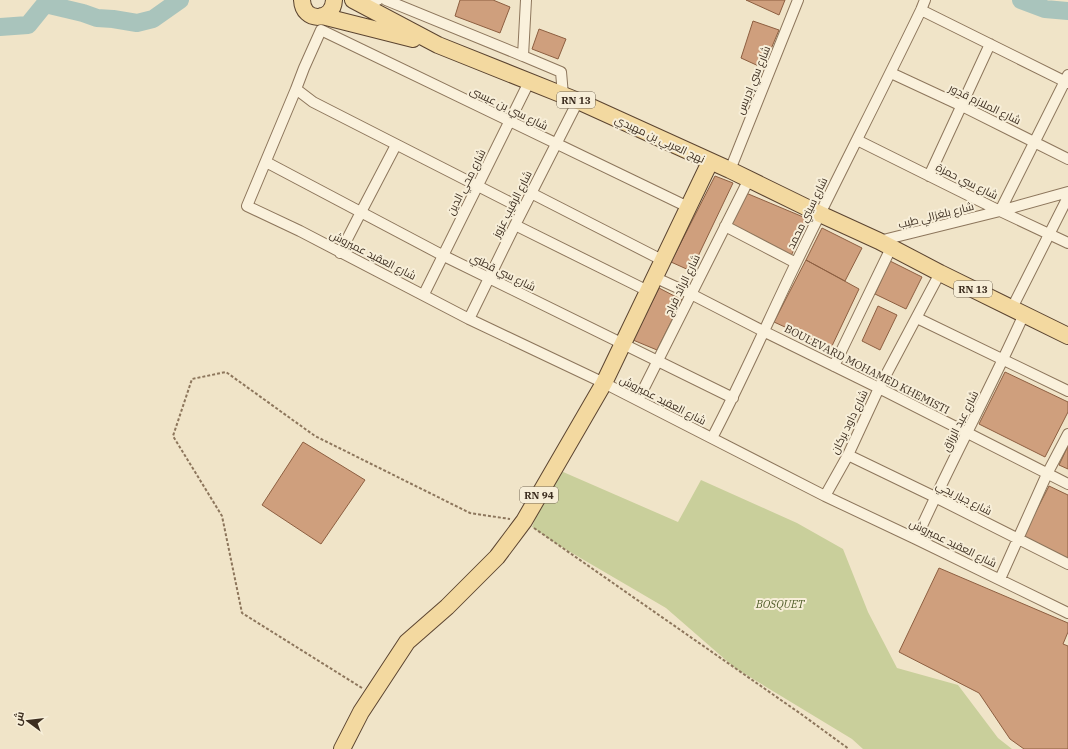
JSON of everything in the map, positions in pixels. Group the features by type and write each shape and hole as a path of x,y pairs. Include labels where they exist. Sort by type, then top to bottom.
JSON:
{"main road":[{"path":"298,3 306,12 311,16 317,17 322,23 332,9 334,0"},
{"name":"RN 13","path":"357,3 438,45"},
{"name":"RN 13","path":"322,23 438,45"},
{"name":"نهج العربي بن مهيدي","path":"438,45 578,101 730,170 885,244"},
{"name":"RN 94","path":"342,749 361,712 407,642 447,607 497,557 524,521 604,383 710,162"},
{"name":"RN 13","path":"885,244 940,273 1068,336"}],"street":[{"path":"357,3 378,0"},
{"path":"386,0 561,72 563,95"},
{"path":"523,56 526,0"},
{"name":"شارع سي إدريس","path":"730,170 798,0"},
{"name":"شارع سيني محمد","path":"712,438 733,398 763,331 891,73 925,0"},
{"path":"921,10 1067,80 1000,211"},
{"path":"266,162 322,23"},
{"name":"شارع سي بن عيسى","path":"322,23 510,122 688,207"},
{"path":"929,176 990,44"},
{"name":"شارع الملازم قدور","path":"891,73 962,106 1068,159"},
{"name":"شارع محي الدين","path":"424,294 529,82"},
{"path":"296,89 313,102 523,209"},
{"name":"شارع الرقيب عزوز","path":"469,319 555,144 578,101"},
{"name":"شارع سي حمزة","path":"857,140 1068,243"},
{"path":"340,253 396,145"},
{"name":"شارع العقيد عميروش","path":"266,162 247,206 300,231 340,253 424,294 469,319 638,400 825,496 1068,613"},
{"name":"شارع سي قطني","path":"266,162 442,255 733,398"},
{"name":"شارع الرائد فراج","path":"638,400 749,179"},
{"name":"شارع بلغزالي طيب","path":"885,244 1068,192"},
{"path":"531,193 662,260"},
{"name":"شارع عبد الرزاق","path":"916,539 935,497 1004,360 1018,311 1049,234 1068,197"},
{"name":"BOULEVARD MOHAMED KHEMISTI","path":"515,225 651,284 691,294 1068,484"},
{"path":"725,226 796,263"},
{"path":"834,366 885,244"},
{"name":"شارع داود بركان","path":"825,496 848,455 879,388 940,273"},
{"path":"917,318 1068,391"},
{"path":"1000,579 1047,474 1068,434"},
{"name":"شارع جبار يحي","path":"848,455 1068,564"}],"path":[{"path":"372,695 242,613 222,516 173,436 192,379 226,372 315,436 470,513 524,521 849,749"}],"green space":[{"name":"BOSQUET","path":"554,468 678,522 701,480 797,523 843,549 868,612 897,668 958,685 998,738 1012,749 863,749 852,739 735,668 666,608 560,546 532,527"}],"building":[{"path":"460,0 493,0 510,7 500,33 455,16"},
{"path":"746,0 785,0 779,15"},
{"path":"753,21 779,30 763,68 741,58"},
{"path":"539,29 566,39 558,59 532,49"},
{"path":"715,176 733,183 691,271 671,262"},
{"path":"746,193 808,219 791,256 730,225"},
{"path":"822,228 862,248 845,281 806,260"},
{"path":"806,260 859,289 831,348 774,322"},
{"path":"890,261 922,277 906,309 875,294"},
{"path":"659,288 682,300 657,350 633,340"},
{"path":"878,306 897,315 880,350 862,341"},
{"path":"1005,372 1068,402 1068,412 1045,457 979,424"},
{"path":"303,442 365,480 321,544 262,505"},
{"path":"1068,446 1068,469 1059,465"},
{"path":"1049,486 1068,495 1068,559 1023,537"},
{"path":"939,568 1068,623 1068,632 1063,644 1068,646 1068,749 1024,749 1010,739 979,693 899,652"}],"waterway":[{"path":"0,27 28,25 45,4 97,18 137,23 153,19 180,0"},
{"path":"1021,0 1045,9 1068,11"}]}
